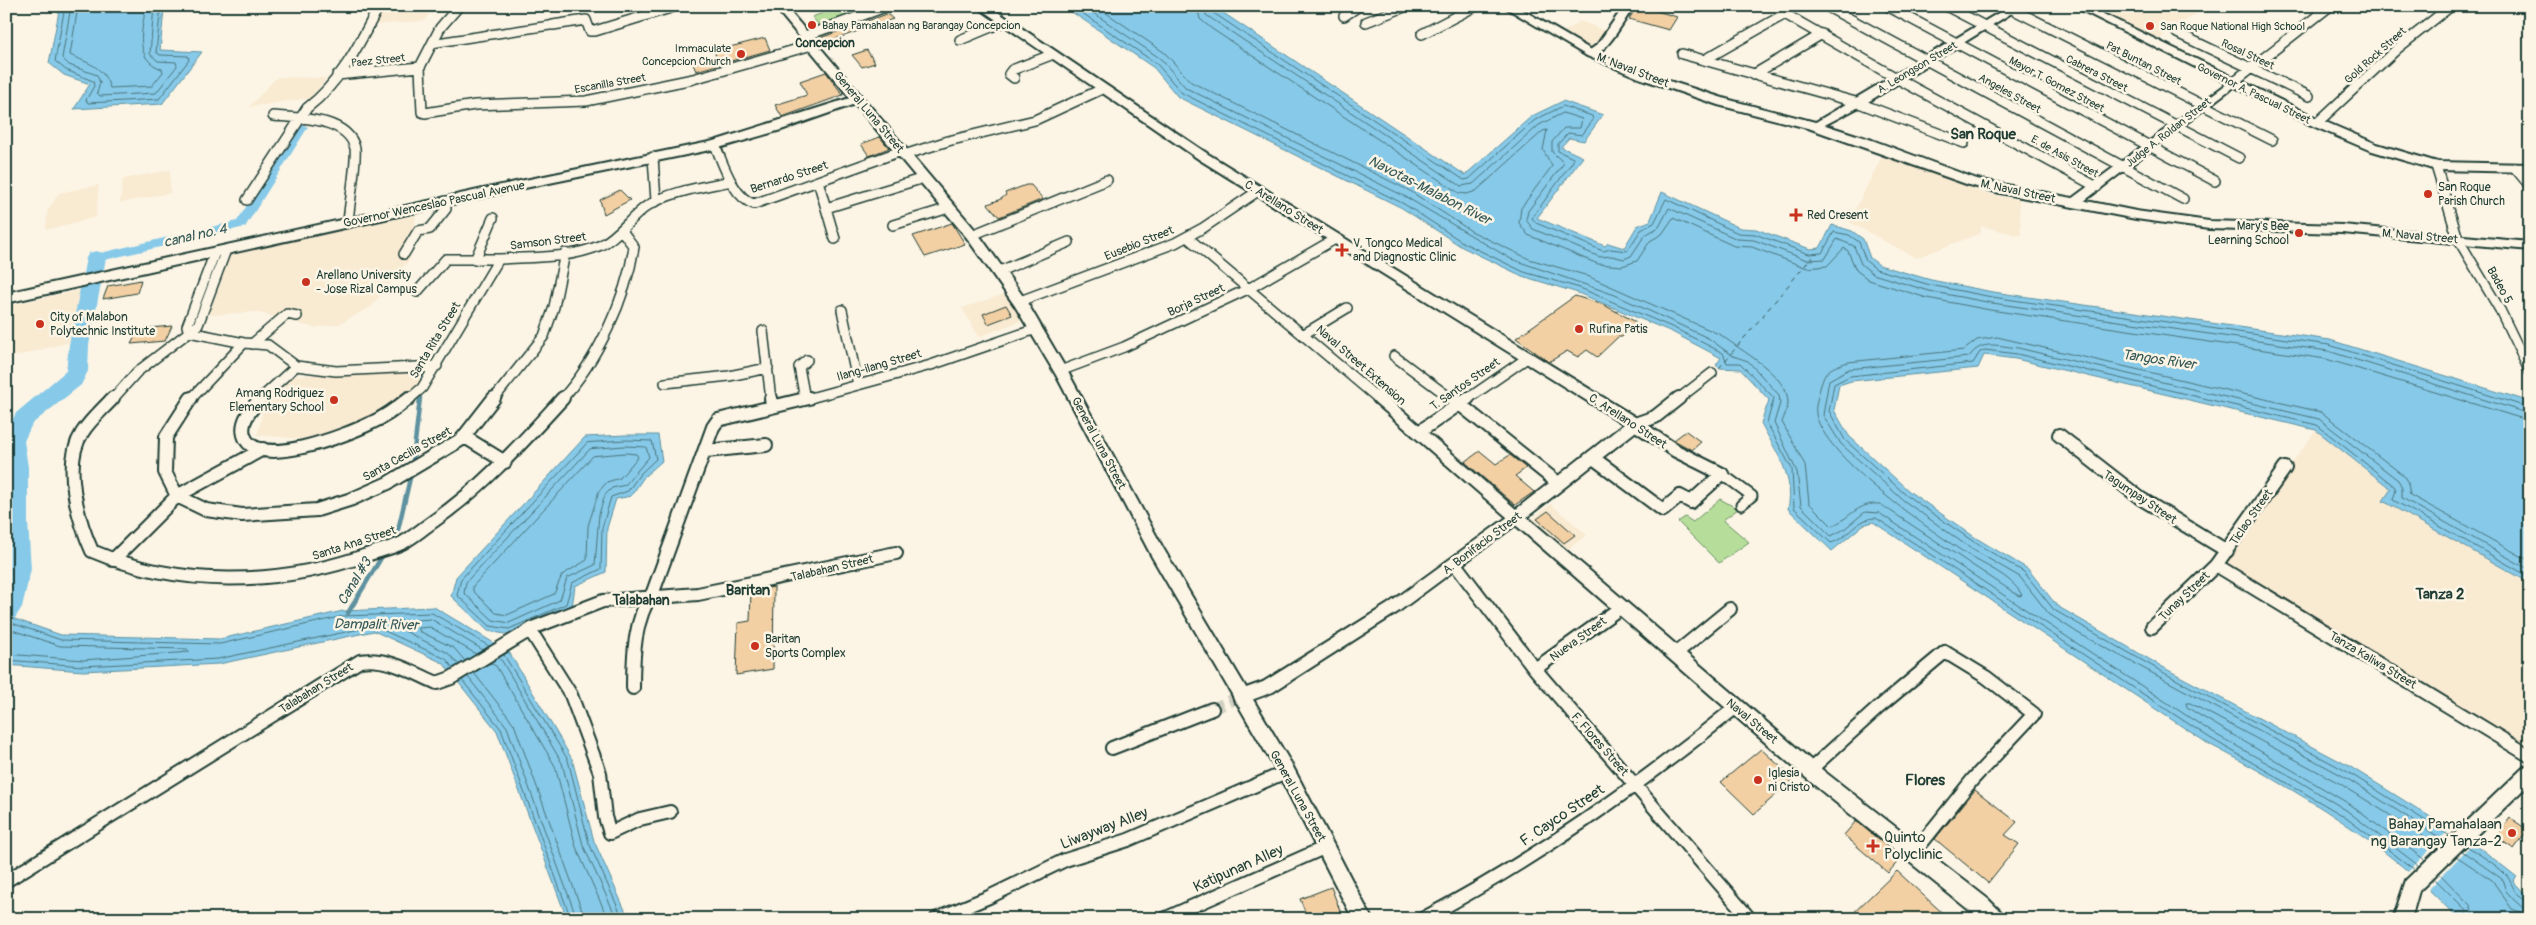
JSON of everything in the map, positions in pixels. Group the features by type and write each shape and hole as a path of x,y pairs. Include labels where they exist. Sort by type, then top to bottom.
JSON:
{"main road":[{"name":"General Luna Street","path":"780,6 972,235 1020,301 1238,698 1286,772 1363,919"},
{"name":"C. Arellano Street","path":"981,6 1102,89 1258,191 1634,424"},
{"name":"M. Naval Street","path":"1508,6 1591,54 1643,76 1722,102 1816,126 1924,162 1973,182 2000,189 2136,215 2209,225 2342,229 2530,246"},
{"name":"Governor A. Pascual Street","path":"2078,6 2317,123 2372,147 2436,166 2530,168"},
{"name":"Governor Wenceslao Pascual Avenue","path":"6,298 348,222 716,145 777,127 858,99"},
{"name":"A. Bonifacio Street","path":"1516,517 1634,424"},
{"name":"Naval Street","path":"1516,517 1810,770 1913,854 1981,906 1994,919"}],"street":[{"path":"247,200 301,118 337,75 379,6"},
{"path":"420,67 434,43 440,28 459,6"},
{"path":"434,43 586,20 590,31 595,31 677,6"},
{"path":"808,40 888,6"},
{"path":"1344,16 1359,6"},
{"path":"1380,6 1390,12"},
{"path":"1366,22 1407,6"},
{"path":"1422,34 1476,6"},
{"path":"1591,54 1601,47 1629,6"},
{"name":"Angeles Street","path":"1826,6 2183,199"},
{"name":"Mayor T. Gomez Street","path":"1888,6 2215,181"},
{"name":"Cabrera Street","path":"1946,6 2240,158"},
{"name":"Judge A. Roldan Street","path":"2075,202 2097,187 2330,6"},
{"name":"Gold Rock Street","path":"2317,123 2398,48 2451,6"},
{"name":"A. Leongson Street","path":"1816,126 1859,103 1958,43 2012,7"},
{"name":"Pat Buntan Street","path":"2012,7 2272,140"},
{"name":"E. de Asis Street","path":"1704,60 1785,14 1898,79 2097,187"},
{"path":"960,40 1003,22"},
{"name":"Rosal Street","path":"2177,33 2309,96"},
{"path":"1753,75 1822,34"},
{"name":"Escanilla Street","path":"420,67 422,112 425,113 475,105 594,100 693,79 808,40"},
{"path":"1014,78 1010,74 1012,70 1051,54"},
{"path":"1682,54 1859,103 1964,143"},
{"name":"Paez Street","path":"337,75 420,67"},
{"path":"903,153 1035,120 1102,89"},
{"path":"273,116 301,118 338,127 349,136 355,149 348,222"},
{"name":"Bernardo Street","path":"716,145 731,180 747,202 754,204 903,153"},
{"path":"653,157 656,201"},
{"name":"Badeo 5","path":"2436,166 2458,239 2500,310 2530,372"},
{"path":"2515,168 2530,186"},
{"path":"826,208 924,178"},
{"name":"Samson Street","path":"417,292 446,258 498,261 586,251 601,246 622,231 638,213 656,201 731,180"},
{"path":"972,235 1108,180"},
{"path":"818,181 835,239"},
{"name":"Eusebio Street","path":"1020,301 1120,265 1187,237 1258,191"},
{"path":"404,254 418,231 430,229 446,209 446,201"},
{"path":"893,224 949,208"},
{"path":"475,260 493,218"},
{"name":"Santa Ana Street","path":"221,251 198,325 137,372 82,433 73,463 75,501 83,532 92,551 114,560 177,576 261,579 304,573 345,563 402,542 464,501 505,462 581,378 605,333 621,299 631,267 634,247 622,231"},
{"name":"Naval Street Extension","path":"1187,237 1250,288 1516,517"},
{"name":"Borja Street","path":"1060,371 1124,347 1250,288 1335,239"},
{"path":"1000,271 1069,242"},
{"path":"462,439 544,336 554,307 565,253"},
{"name":"Santa Rita Street","path":"262,449 271,451 311,446 373,423 422,388 437,366 498,261"},
{"path":"1304,334 1347,308"},
{"path":"842,310 858,385"},
{"path":"177,496 166,472 166,437 188,402 248,344 286,314 297,316"},
{"name":"Ilang-ilang Street","path":"706,451 712,427 718,420 931,365 1036,329"},
{"path":"763,331 772,407"},
{"path":"189,332 248,344 268,345 296,366 336,371 437,366"},
{"path":"1394,356 1461,405 1558,484"},
{"name":"T. Santos Street","path":"1419,432 1527,358"},
{"path":"805,399 799,367 807,360"},
{"path":"262,449 253,448 245,440 243,430 246,418 296,366"},
{"path":"665,383 730,376 768,368"},
{"name":"A. Bonifacio Street","path":"1634,424 1655,417 1712,373"},
{"name":"C. Arellano Street","path":"1634,424 1676,451 1722,474"},
{"name":"Tagumpay Street","path":"2059,435 2120,486 2172,520 2227,551"},
{"name":"Santa Cecilia Street","path":"177,496 206,510 242,514 317,510 352,499 388,483 462,439 468,439 505,462"},
{"path":"633,688 632,659 645,601 653,592 706,451 766,445"},
{"path":"114,560 177,496 262,449"},
{"path":"1592,457 1663,510 1680,496 1691,502 1722,474 1752,496 1741,505"},
{"name":"Ticlao Street","path":"2216,565 2285,468"},
{"name":"A. Bonifacio Street","path":"1238,698 1268,687 1393,608 1455,564 1516,517"},
{"name":"Talabahan Street","path":"6,881 360,661 372,658 383,660 437,683 456,675 530,630 603,601 698,594 745,586 896,553"},
{"name":"F. Flores Street","path":"1455,564 1535,669 1750,919"},
{"name":"Tunay Street","path":"2152,627 2216,565"},
{"name":"Tanza Kaliwa Street","path":"2216,565 2530,756"},
{"name":"Nueva Street","path":"1535,669 1620,608"},
{"path":"1675,654 1730,609"},
{"path":"530,630 571,695 600,773 605,817 610,833 640,819 670,812"},
{"path":"1810,770 1878,708 1913,681 1945,652 1986,677 2034,714 1973,779 1913,854"},
{"name":"F. Cayco Street","path":"1422,919 1476,892 1636,786 1736,707"},
{"path":"1112,748 1212,709"},
{"name":"Liwayway Alley","path":"936,919 989,897 1065,860 1128,840 1286,772"},
{"path":"2403,914 2412,886 2530,772"},
{"name":"Katipunan Alley","path":"1164,919 1326,847"}],"shaded area":[{"path":"380,6 432,6 425,21 371,25"},
{"name":"San Roque National High School","path":"2082,6 2208,6 2154,42"},
{"path":"1580,21 1608,32 1591,50 1561,34"},
{"path":"277,77 327,78 310,98 249,107"},
{"path":"1883,154 1985,193 2019,200 2021,236 1981,226 1981,233 1916,258 1849,222"},
{"path":"170,170 170,193 120,203 123,179"},
{"path":"99,185 96,217 46,230 47,211 59,193"},
{"name":"Arellano University - Jose Rizal Campus","path":"416,215 410,259 372,306 339,324 314,328 256,312 209,315 231,253"},
{"name":"City of Malabon Polytechnic Institute","path":"81,290 70,342 6,359 6,306"},
{"path":"1007,293 1023,320 979,337 962,308"},
{"name":"Amang Rodriguez Elementary School","path":"422,368 426,372 412,393 363,418 311,440 257,435 264,407 293,376"},
{"path":"2316,430 2391,490 2383,501 2530,583 2530,749 2219,564"},
{"path":"1551,504 1587,535 1568,549 1533,519"}],"green space":[{"path":"842,6 860,6 863,10 861,14 822,29 812,17"},
{"path":"1720,499 1738,509 1723,520 1749,542 1719,563 1678,522 1685,517 1693,522"}],"water":[{"path":"60,6 186,6 164,10 160,50 202,52 162,104 74,109 90,84 64,75 49,63"},
{"path":"1063,6 1213,6 1465,175 1532,116 1563,101 1603,115 1584,141 1569,138 1561,147 1583,157 1537,218 1605,246 1608,243 1624,248 1637,226 1650,221 1662,192 1740,228 1756,229 1810,249 1820,248 1832,225 1852,231 1863,239 1870,258 1879,265 1931,280 1993,292 2330,340 2521,399 2530,404 2530,583 2383,501 2391,489 2316,430 2016,359 1984,355 1978,368 1851,381 1839,385 1834,410 1849,436 1910,492 1976,538 2028,569 2057,606 2168,670 2349,766 2480,848 2517,877 2513,881 2530,899 2530,919 2458,919 2402,866 2340,820 2274,780 2207,743 1873,522 1863,525 1832,551 1788,509 1789,485 1783,464 1761,423 1769,400 1740,369 1719,368 1716,365 1721,358 1672,332 1578,293 1522,276 1462,247 1402,208 1178,97 1154,68"},
{"path":"658,435 662,461 644,477 631,496 616,499 607,528 606,572 575,586 572,607 511,635 488,631 451,596 456,577 585,437"},
{"name":"Dampalit River","path":"434,607 509,652 572,759 594,841 629,919 567,919 497,731 443,663 374,631 219,664 83,671 6,665 6,616 61,635 220,639 343,611"}],"pier":[{"path":"2451,828 2474,842 2427,891 2407,873"}],"building":[{"path":"1637,6 1677,17 1669,30 1629,19"},
{"path":"887,14 893,19 821,44 817,39"},
{"name":"Immaculate Concepcion Church","path":"765,38 770,50 696,71 692,62 716,56 714,51"},
{"path":"867,50 875,63 862,67 852,55"},
{"path":"826,72 843,95 782,117 775,105 807,95 800,81"},
{"path":"880,137 889,148 869,156 861,144"},
{"path":"1031,185 1043,199 999,217 988,204 1001,199 1006,195 1005,193"},
{"path":"620,190 630,200 604,214 600,200"},
{"path":"952,223 965,244 925,257 913,236"},
{"path":"141,280 137,293 103,299 108,286"},
{"name":"Rufina Patis","path":"1575,296 1604,305 1636,322 1622,337 1618,337 1597,357 1587,350 1578,357 1567,351 1549,362 1516,338"},
{"path":"1006,305 1012,315 988,324 983,314"},
{"path":"172,326 165,341 131,344 139,329"},
{"path":"1686,431 1701,442 1692,450 1674,440"},
{"path":"1480,451 1496,464 1510,455 1526,468 1515,476 1534,492 1515,505 1465,462"},
{"path":"1548,511 1575,535 1564,543 1537,519"},
{"name":"Baritan Sports Complex","path":"774,587 773,669 736,675 738,623 750,621 751,591"},
{"name":"Iglesia ni Cristo","path":"1761,749 1794,779 1754,814 1721,782"},
{"path":"1975,790 2017,822 2005,835 2019,844 1988,883 1935,839"},
{"name":"Bahay Pamahalaan ng Barangay Tanza-2","path":"2510,818 2528,830 2514,849 2496,837"},
{"name":"Quinto Polyclinic","path":"1856,821 1901,858 1888,873 1844,835"},
{"path":"1897,871 1949,919 1847,919"},
{"path":"1331,887 1341,913 1325,919 1308,919 1300,899"}],"waterway":[{"name":"canal no. 4","path":"96,258 241,224 302,127"},
{"path":"6,611 10,607 19,569 16,522 17,467 13,441 24,419 73,379 77,371 79,345 96,258"},
{"name":"Canal #3","path":"422,370 422,381"},
{"name":"Canal #3","path":"419,400 420,395"},
{"name":"Canal #3","path":"413,460 420,398"},
{"name":"Canal #3","path":"389,544 398,530 411,474"},
{"name":"Canal #3","path":"348,613 384,553"}],"ferry route":[{"path":"1719,368 1812,257"}],"tunnel":[{"path":"1212,709 1235,699"}],"place":[{"name":"Bahay Pamahalaan ng Barangay Concepcion","path":"812,25"},
{"name":"San Roque National High School","path":"2150,26"},
{"name":"Immaculate Concepcion Church","path":"741,54"},
{"name":"San Roque Parish Church","path":"2428,194"},
{"name":"Red Cresent","path":"1796,215"},
{"name":"Mary's Bee Learning School","path":"2299,233"},
{"name":"V. Tongco Medical and Diagnostic Clinic","path":"1342,250"},
{"name":"Arellano University - Jose Rizal Campus","path":"306,282"},
{"name":"City of Malabon Polytechnic Institute","path":"40,324"},
{"name":"Rufina Patis","path":"1579,329"},
{"name":"Amang Rodriguez Elementary School","path":"334,400"},
{"name":"Baritan Sports Complex","path":"755,646"},
{"name":"Iglesia ni Cristo","path":"1758,780"},
{"name":"Bahay Pamahalaan ng Barangay Tanza-2","path":"2512,833"},
{"name":"Quinto Polyclinic","path":"1873,846"}],"district":[{"name":"Concepcion","path":"825,43"},
{"name":"San Roque","path":"1983,134"},
{"name":"Baritan","path":"748,590"},
{"name":"Tanza 2","path":"2440,594"},
{"name":"Talabahan","path":"641,600"},
{"name":"Flores","path":"1925,780"}],"water label":[{"name":"Navotas-Malabon River","path":"1430,190"},
{"name":"Tangos River","path":"2159,359"}]}
